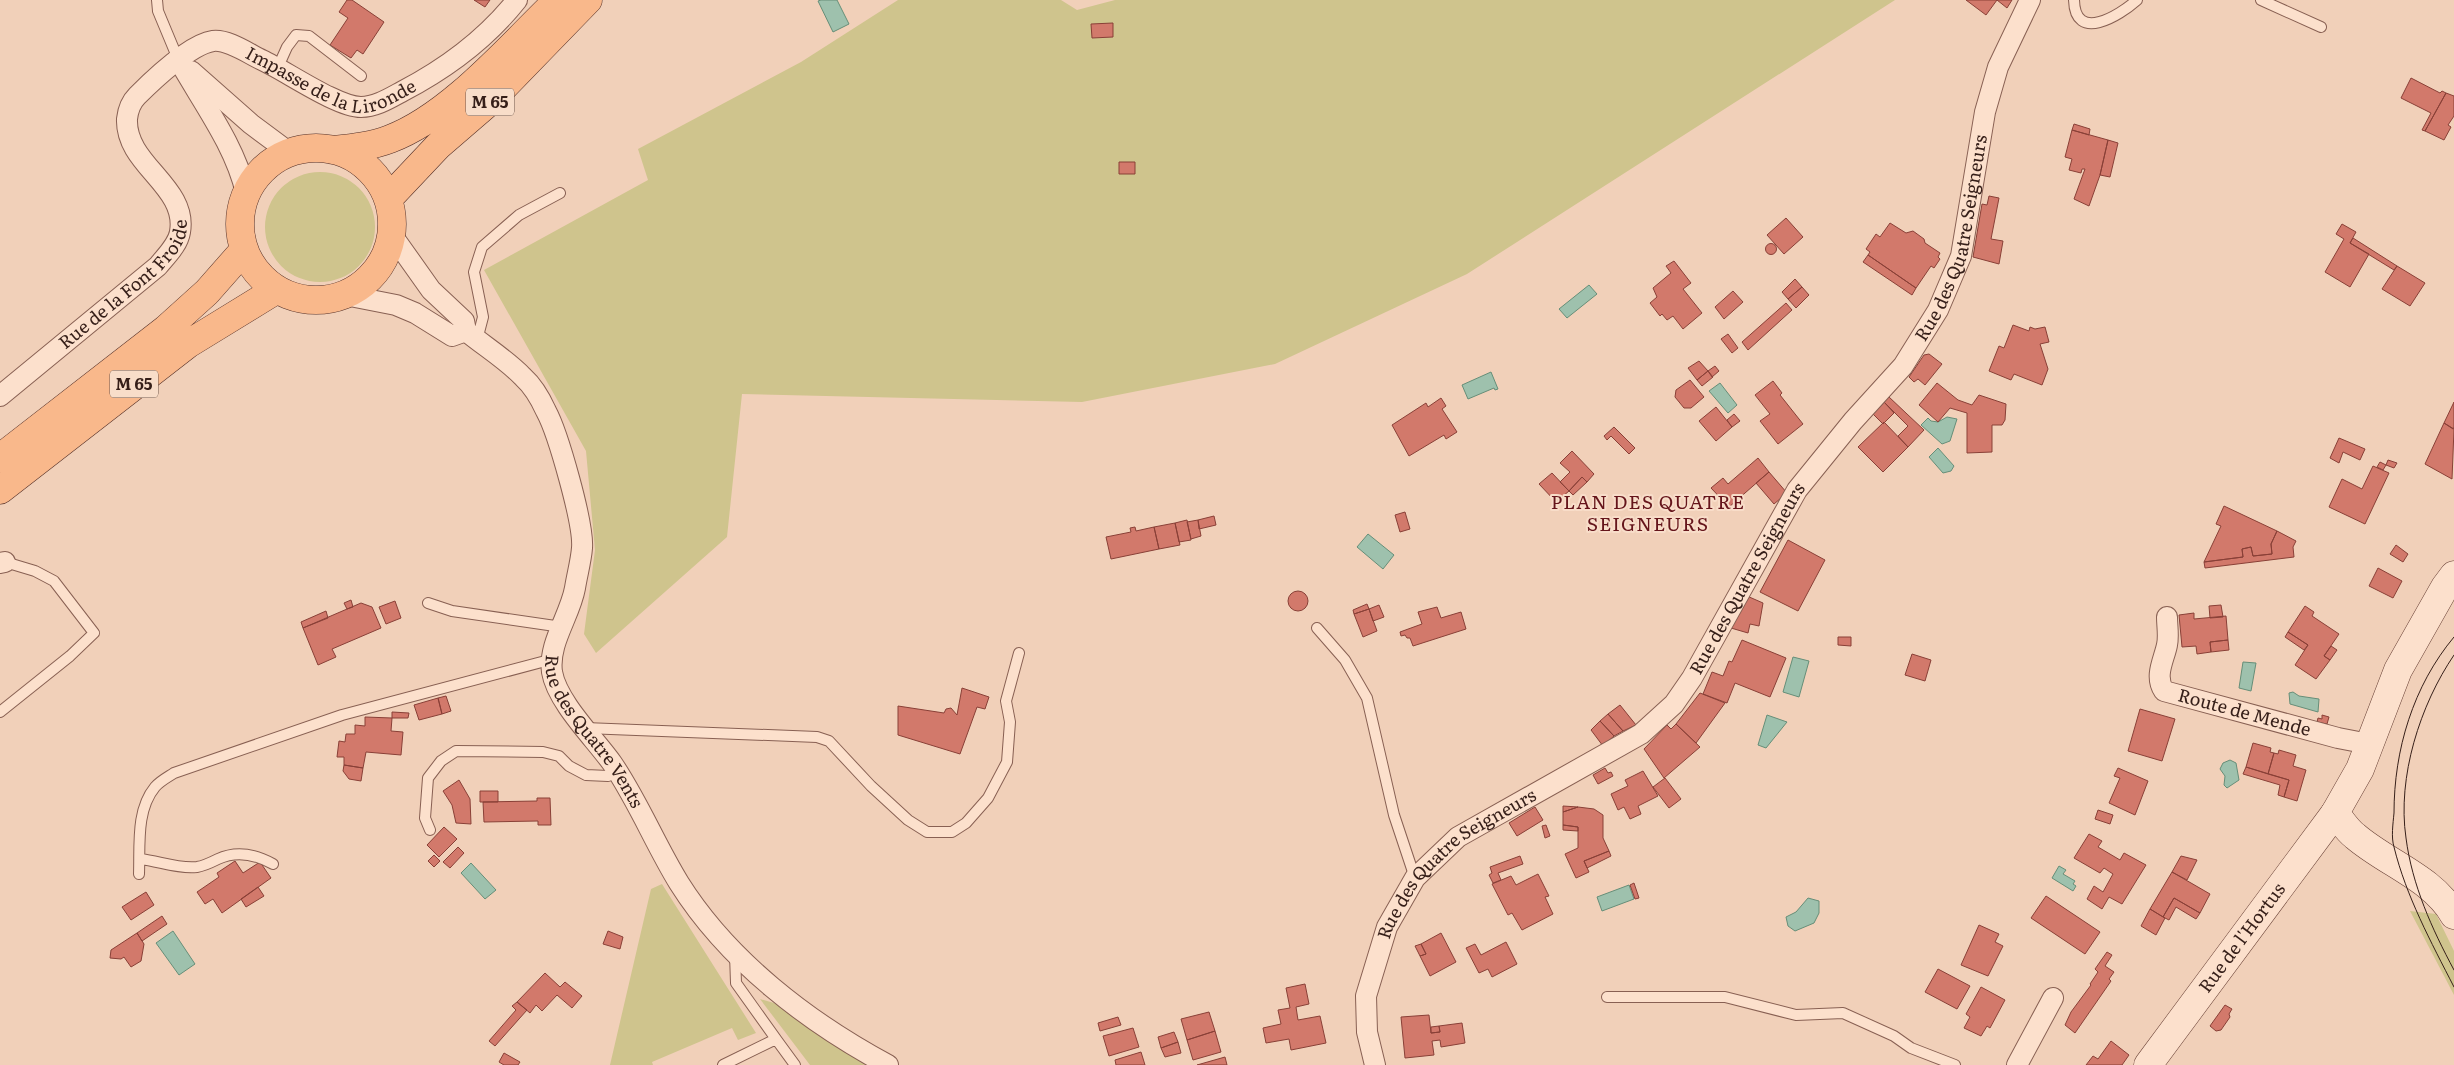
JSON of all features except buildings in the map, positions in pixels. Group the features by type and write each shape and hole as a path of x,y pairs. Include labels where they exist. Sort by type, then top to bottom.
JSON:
{"main road":[{"name":"M 65","path":"333,150 373,144 391,139 415,127 471,85 558,0"},
{"name":"M 65","path":"388,199 438,146 490,102 588,0"},
{"path":"319,148 333,150 357,160 376,177 388,199 392,217 392,235 388,251 376,271 359,288 345,295 328,300 292,297 276,290 257,273 244,250 240,221 246,193 257,176 272,162 290,153 319,148"},
{"name":"M 65","path":"0,458 166,328 207,292 244,250"},
{"name":"M 65","path":"0,490 188,344 276,290"},
{"path":"2454,576 2444,587 2398,670 2360,769 2335,813 2354,836 2408,871 2433,891 2450,908 2454,915"},
{"name":"Rue de l'Hortus","path":"2148,1065 2335,813"}],"street":[{"name":"Impasse de la Lironde","path":"178,60 200,45 215,41 278,67 341,102 360,107 378,103 435,73 461,56 518,0"},
{"name":"Rue des Quatre Seigneurs","path":"1375,1065 1367,1032 1366,996 1387,926 1415,878 1458,837 1641,734 1674,704 1692,678 1796,490 1903,366 1938,310 1961,256 1985,112 1998,67 2030,0"},
{"path":"178,60 251,124 290,153"},
{"path":"178,60 227,143 242,175 246,193"},
{"name":"Rue de la Font Froide","path":"0,396 158,266 173,248 180,231 173,197 130,144 127,129 128,108 136,97 178,60"},
{"name":"Rue des Quatre Vents","path":"392,235 431,290 464,321 471,336 524,377 547,412 577,510 582,546 574,593 555,644 552,671 557,684 584,728 618,772 679,882 705,920 734,953 798,1007 888,1065"},
{"path":"345,295 396,305 415,313 452,336 471,336"},
{"name":"Route de Mende","path":"2167,617 2168,643 2160,672 2160,684 2164,691 2338,738 2369,744"},
{"path":"2017,1065 2054,998"}],"lane":[{"path":"157,0 158,11 178,60"},
{"path":"2074,0 2075,11 2080,20 2086,23 2097,23 2109,18 2137,0"},
{"path":"2261,0 2321,27"},
{"path":"278,67 287,47 296,35 309,36 361,76"},
{"path":"471,336 483,317 474,272 482,247 519,215 560,193"},
{"path":"0,712 70,656 94,633 54,580 34,571 2,562"},
{"path":"428,603 452,611 562,627"},
{"path":"1317,628 1345,660 1367,698 1394,816 1415,878"},
{"path":"584,728 817,737 829,741 908,820 927,832 952,832 966,823 988,798 1007,762 1010,722 1006,701 1018,653"},
{"path":"139,874 141,825 147,800 156,785 174,773 342,716 553,659"},
{"path":"430,830 425,818 428,778 441,761 456,751 543,752 559,756 569,766 586,775 608,776 618,772"},
{"path":"140,858 178,867 199,867 228,854 244,854 261,858 273,864"},
{"path":"734,953 736,984 795,1065"},
{"path":"1607,997 1725,997 1796,1015 1843,1013 1894,1036 1911,1048 1955,1065"},
{"path":"723,1065 776,1039"}],"shaded area":[{"path":"837,0 849,24 833,32 818,1"},
{"path":"898,0 1061,0 1077,10 1115,0 1895,0 1467,274 1275,364 1082,402 742,394 727,537 596,653 584,634 595,550 586,451 484,270 648,180 638,149 801,62"},
{"path":"320,172 341,176 359,188 371,206 375,227 371,248 359,266 341,278 320,282 299,278 281,266 269,248 265,227 269,206 281,188 299,176"},
{"path":"1589,285 1597,294 1567,318 1559,309"},
{"path":"1491,372 1498,389 1495,390 1494,388 1468,399 1462,385"},
{"path":"1720,383 1737,405 1728,413 1709,391"},
{"path":"1947,417 1957,419 1950,441 1942,444 1921,425 1928,418 1931,421 1938,422"},
{"path":"1938,448 1954,466 1951,471 1943,473 1929,457"},
{"path":"1368,534 1394,555 1383,569 1357,547"},
{"path":"1793,657 1809,661 1799,697 1783,692"},
{"path":"2243,662 2256,663 2251,691 2239,688"},
{"path":"2293,692 2299,696 2319,699 2318,712 2290,704 2289,693"},
{"path":"1767,715 1787,722 1766,748 1758,745"},
{"path":"2230,760 2236,763 2239,780 2227,788 2224,785 2225,776 2220,769 2223,763"},
{"path":"471,863 496,890 485,899 461,873"},
{"path":"2059,866 2066,870 2063,874 2075,881 2073,884 2076,886 2073,891 2052,878"},
{"path":"662,884 756,1033 738,1040 732,1028 652,1062 653,1065 610,1065 651,889"},
{"path":"1629,885 1634,899 1602,911 1597,897"},
{"path":"1808,898 1819,901 1819,913 1814,923 1795,931 1788,926 1786,917 1796,912"},
{"path":"2410,911 2436,914 2454,951 2454,995"},
{"path":"173,931 195,964 179,975 156,943"},
{"path":"760,999 774,1003 871,1065 810,1065"}],"tram line":[{"path":"2454,637 2427,676 2409,720 2398,766 2392,835 2399,865 2412,901 2454,987"},
{"path":"2454,655 2431,696 2421,719 2408,766 2404,815 2409,855 2418,890 2438,939 2454,970"}],"district":[{"name":"PLAN DES QUATRE SEIGNEURS","path":"1648,513"}]}
